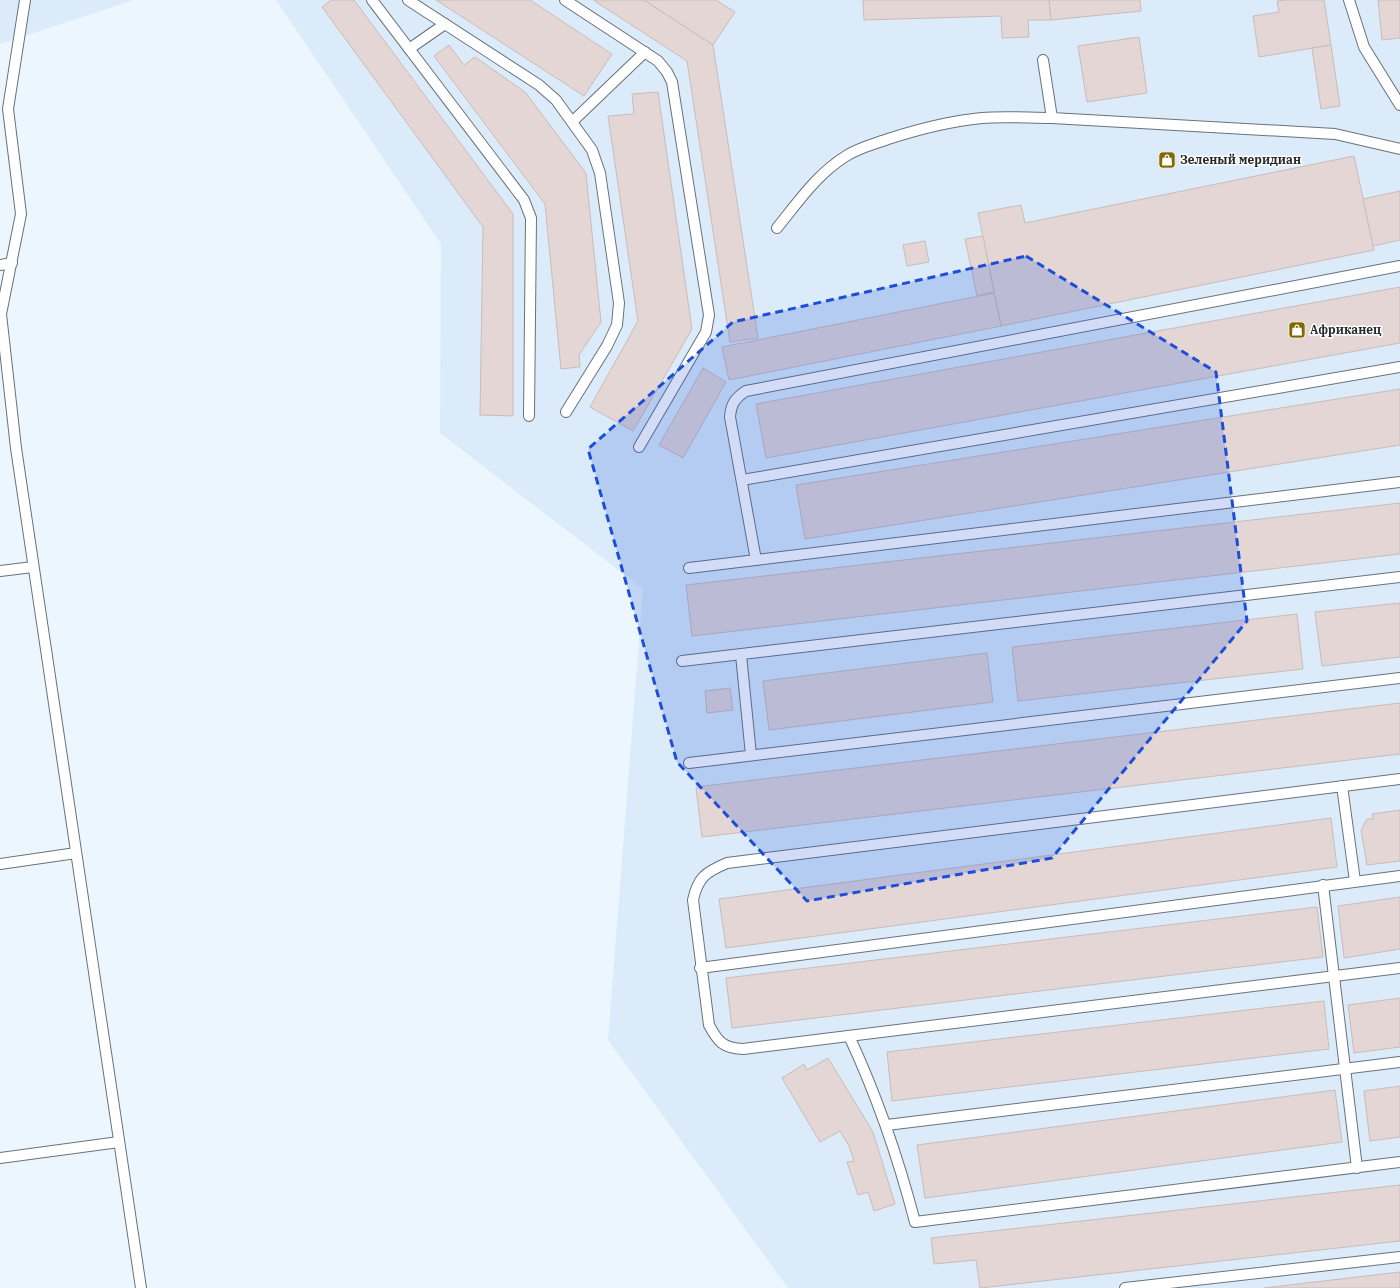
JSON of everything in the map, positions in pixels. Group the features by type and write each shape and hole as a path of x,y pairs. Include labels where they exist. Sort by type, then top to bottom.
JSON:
{"lane":[{"path":"25,0 8,109 21,214 1,314 16,448 33,567 141,1288"},
{"path":"372,0 519,193 529,209 531,226 528,416"},
{"path":"408,0 539,84 556,100 592,150 600,174 619,303 617,325 607,346 566,412"},
{"path":"565,0 658,61 667,72 672,82 709,315 706,332 639,446"},
{"path":"1349,0 1364,47 1400,105"},
{"path":"409,49 445,24"},
{"path":"572,122 645,52"},
{"path":"1043,60 1052,118"},
{"path":"777,228 811,186 830,168 847,155 869,145 909,132 952,122 984,118 1052,118 1335,134 1400,149"},
{"path":"0,265 12,263"},
{"path":"756,560 730,417 731,408 736,398 746,391 1400,266"},
{"path":"742,480 1400,367"},
{"path":"689,568 1400,482"},
{"path":"0,571 33,567"},
{"path":"682,661 1400,577"},
{"path":"741,655 751,755"},
{"path":"689,763 1400,678"},
{"path":"1400,779 727,863 710,871 696,885 693,900 700,968 709,1025 716,1038 729,1048 743,1049 1400,968"},
{"path":"1342,786 1355,881"},
{"path":"0,864 76,853"},
{"path":"700,968 1400,876"},
{"path":"1323,885 1357,1168"},
{"path":"849,1036 872,1087 887,1126 902,1170 915,1222 1400,1162"},
{"path":"887,1126 1400,1062"},
{"path":"0,1158 119,1142"},
{"path":"1125,1288 1400,1257"}],"highlighted area":[{"path":"1026,256 1216,372 1247,621 1052,858 807,901 677,762 588,449 733,322"}],"shaded area":[{"path":"0,0 134,0 0,44"},
{"path":"276,0 1400,0 1400,1288 788,1288 608,1040 643,589 440,433 441,244"}],"building":[{"path":"331,0 354,0 513,214 513,416 480,415 483,227 322,7"},
{"path":"436,0 530,0 612,54 584,96"},
{"path":"593,0 644,0 713,45 758,338 730,342 687,61"},
{"path":"644,0 716,0 735,12 713,45"},
{"path":"863,0 1049,0 1051,20 1028,20 1029,37 1002,38 1001,16 864,20"},
{"path":"1049,0 1140,0 1141,11 1051,20"},
{"path":"1324,0 1331,45 1259,57 1253,16 1279,12 1277,1"},
{"path":"1378,0 1400,0 1400,38 1382,40"},
{"path":"1139,37 1147,93 1087,102 1078,46"},
{"path":"449,45 464,65 475,57 525,92 586,173 601,322 579,355 580,367 561,369 545,204 434,56"},
{"path":"1331,45 1340,106 1321,109 1312,48"},
{"path":"658,92 692,329 633,431 590,407 638,321 608,116 634,114 632,94"},
{"path":"1354,156 1374,250 1001,326 978,213 1021,205 1025,223"},
{"path":"1400,191 1400,240 1373,246 1363,199"},
{"path":"983,236 994,292 977,296 965,239"},
{"path":"925,241 929,262 907,266 903,245"},
{"path":"1400,287 1400,343 766,458 756,404"},
{"path":"994,293 1001,326 729,380 722,347"},
{"path":"703,368 726,382 683,458 659,445"},
{"path":"1400,389 1400,445 805,539 796,485"},
{"path":"1400,503 1400,554 692,636 686,585"},
{"path":"1400,603 1400,657 1322,666 1315,612"},
{"path":"1297,614 1303,669 1018,701 1012,647"},
{"path":"987,653 993,702 769,730 763,681"},
{"path":"730,688 733,710 707,713 705,691"},
{"path":"1400,703 1400,754 702,837 696,787"},
{"path":"1400,810 1400,861 1367,865 1361,830 1367,819 1373,819 1372,814"},
{"path":"1331,818 1337,867 726,948 719,899"},
{"path":"1400,897 1400,949 1344,958 1338,906"},
{"path":"1317,907 1323,957 732,1028 726,978"},
{"path":"1400,998 1400,1047 1354,1053 1348,1005"},
{"path":"1324,1001 1329,1049 892,1101 887,1052"},
{"path":"828,1058 873,1132 895,1204 874,1211 868,1192 858,1195 847,1162 854,1161 849,1146 840,1131 820,1142 782,1078 804,1064 807,1070"},
{"path":"1400,1086 1400,1137 1370,1141 1364,1091"},
{"path":"1335,1090 1342,1142 925,1198 917,1145"},
{"path":"1400,1185 1400,1241 980,1288 976,1260 934,1264 931,1238"},
{"path":"1400,1272 1400,1288 1264,1288"}],"place":[{"name":"Зеленый меридиан","path":"1167,160"},
{"name":"Африканец","path":"1297,330"}]}
